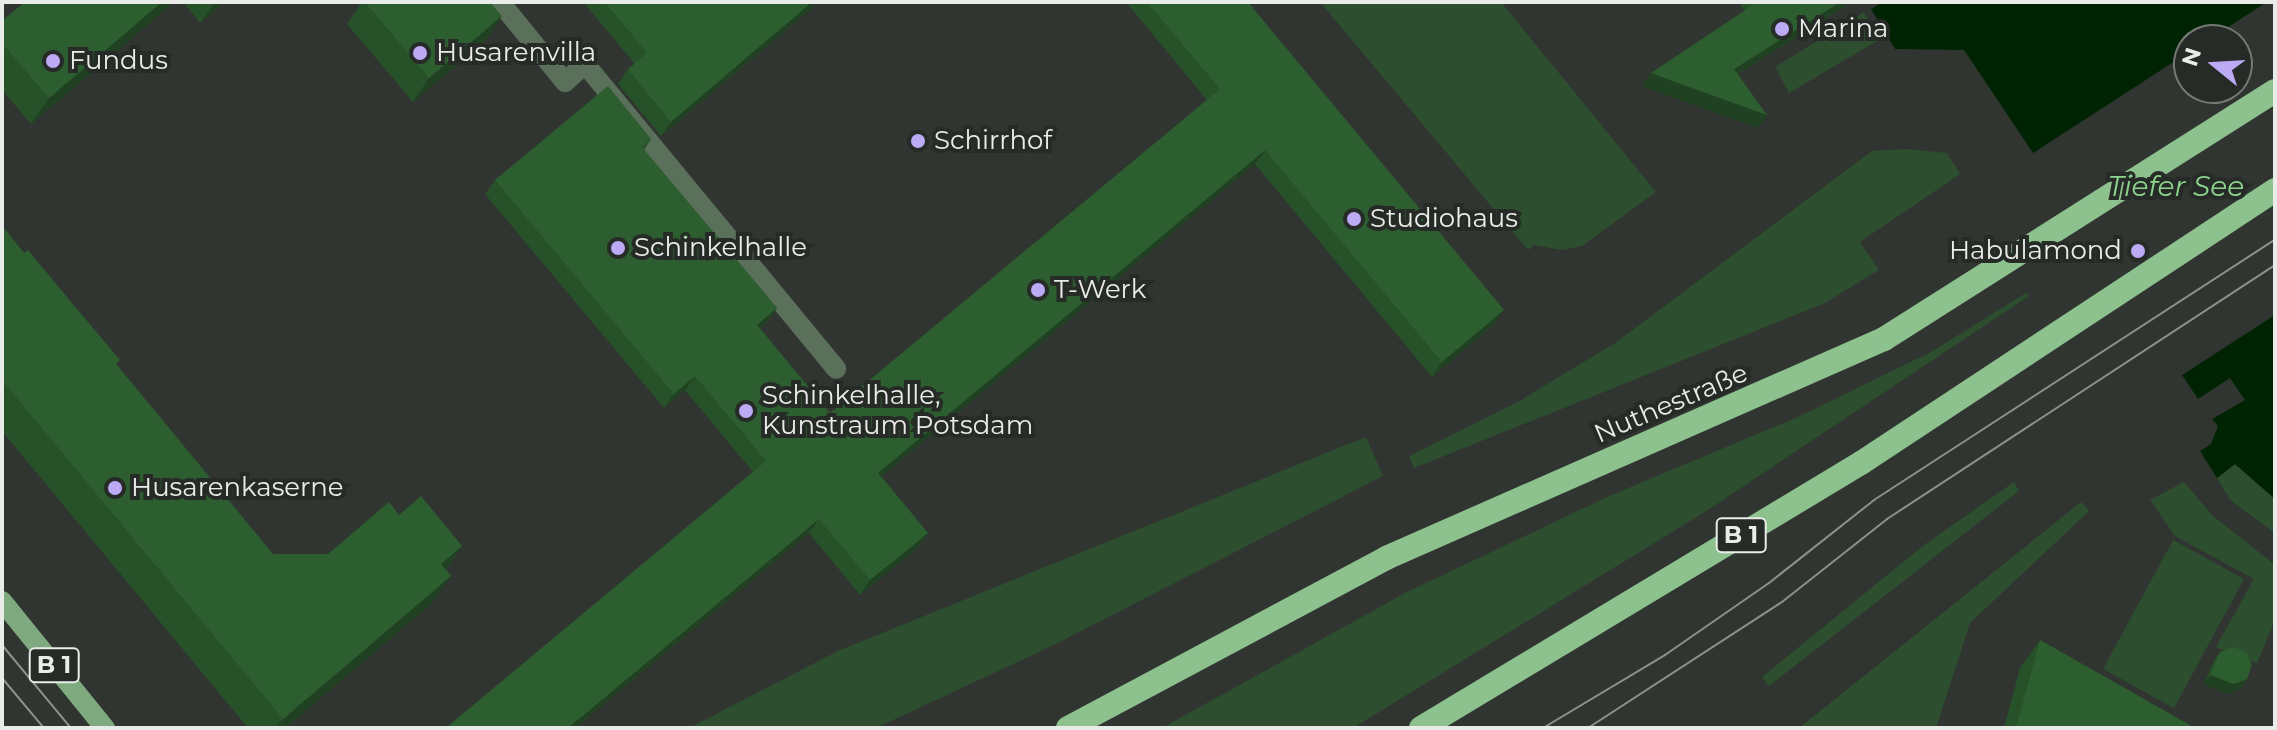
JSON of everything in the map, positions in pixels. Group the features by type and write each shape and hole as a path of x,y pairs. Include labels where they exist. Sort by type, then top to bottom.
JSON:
{"highway":[{"name":"Nuthestraße","path":"1068,728 1386,558 1884,339 2012,261 2275,91"},
{"name":"B 1","path":"1421,728 1861,463 2055,332 2275,190"}],"main road":[{"name":"B 1","path":"2,601 105,728"}],"street":[{"path":"500,2 565,82 585,64 836,369"}],"shaded area":[{"path":"1320,2 1501,2 1656,192 1582,246 1562,250 1534,245 1528,250"},
{"path":"1864,12 1879,40 1789,93 1775,67"},
{"path":"1906,149 1947,153 1960,174 1860,242 1879,270 1823,304 1414,468 1409,456 1518,402 1615,343 1872,151"},
{"path":"2026,293 2029,296 1708,510 1353,728 1162,728 1405,593 1607,497 1798,417 1931,352"},
{"path":"1366,437 1383,476 1054,645 876,728 689,728 840,650"},
{"path":"2235,464 2275,499 2275,533 2231,501 2217,478"},
{"path":"2014,482 2019,491 1769,686 1762,677 1924,545"},
{"path":"2184,482 2213,516 2274,564 2275,620 2257,663 2216,647 2254,579 2175,536 2150,500"},
{"path":"2081,502 2089,511 1970,623 1936,728 1799,728"},
{"path":"2173,540 2244,579 2174,708 2103,669"}],"water":[{"name":"Tiefer See","path":"1883,2 2275,2 2275,499 2235,464 2217,478 2200,451 2211,444 2218,426 2212,419 2245,400 2230,378 2198,399 1964,50 1895,49 1871,9"}],"pier":[{"path":"2267,2 2275,2 2275,315 2179,377 2030,155 2173,62 2173,104 2253,104 2253,24 2233,24"}],"building":[{"name":"Fundus","path":"25,2 162,2 49,98 2,43 2,21"},
{"path":"365,2 490,2 502,16 429,78"},
{"path":"605,2 812,2 671,122 628,69 647,53"},
{"path":"1147,2 1248,2 1504,310 1442,362 1265,150 878,473 928,533 870,580 819,519 568,728 446,728 766,461 695,376 674,394 495,180 608,86 651,139 642,147 777,308 757,325 830,413 1220,89"},
{"path":"1840,2 1734,69 1767,115 1651,73 1756,3"},
{"name":"Husarenkaserne","path":"2,226 24,253 28,250 120,360 116,364 273,554 328,554 389,502 399,515 421,496 462,546 441,564 451,576 283,719 2,380"},
{"path":"2040,640 2195,728 2016,728"},
{"path":"2233,647 2246,652 2252,665 2247,679 2234,684 2210,675 2220,652"}],"tram line":[{"path":"1543,728 1665,655 1769,583 1874,500 2275,240"},
{"path":"1588,728 1782,602 1887,519 2275,265"},
{"path":"2,645 71,728"},
{"path":"2,678 44,728"}],"place":[{"name":"Marina","path":"1782,29"},
{"name":"Husarenvilla","path":"420,53"},
{"name":"Fundus","path":"53,61"},
{"name":"Schirrhof","path":"918,141"},
{"name":"Studiohaus","path":"1354,219"},
{"name":"Schinkelhalle","path":"618,248"},
{"name":"Habulamond","path":"2138,251"},
{"name":"T-Werk","path":"1038,290"},
{"name":"Schinkelhalle, Kunstraum Potsdam","path":"746,411"},
{"name":"Husarenkaserne","path":"115,488"}]}
